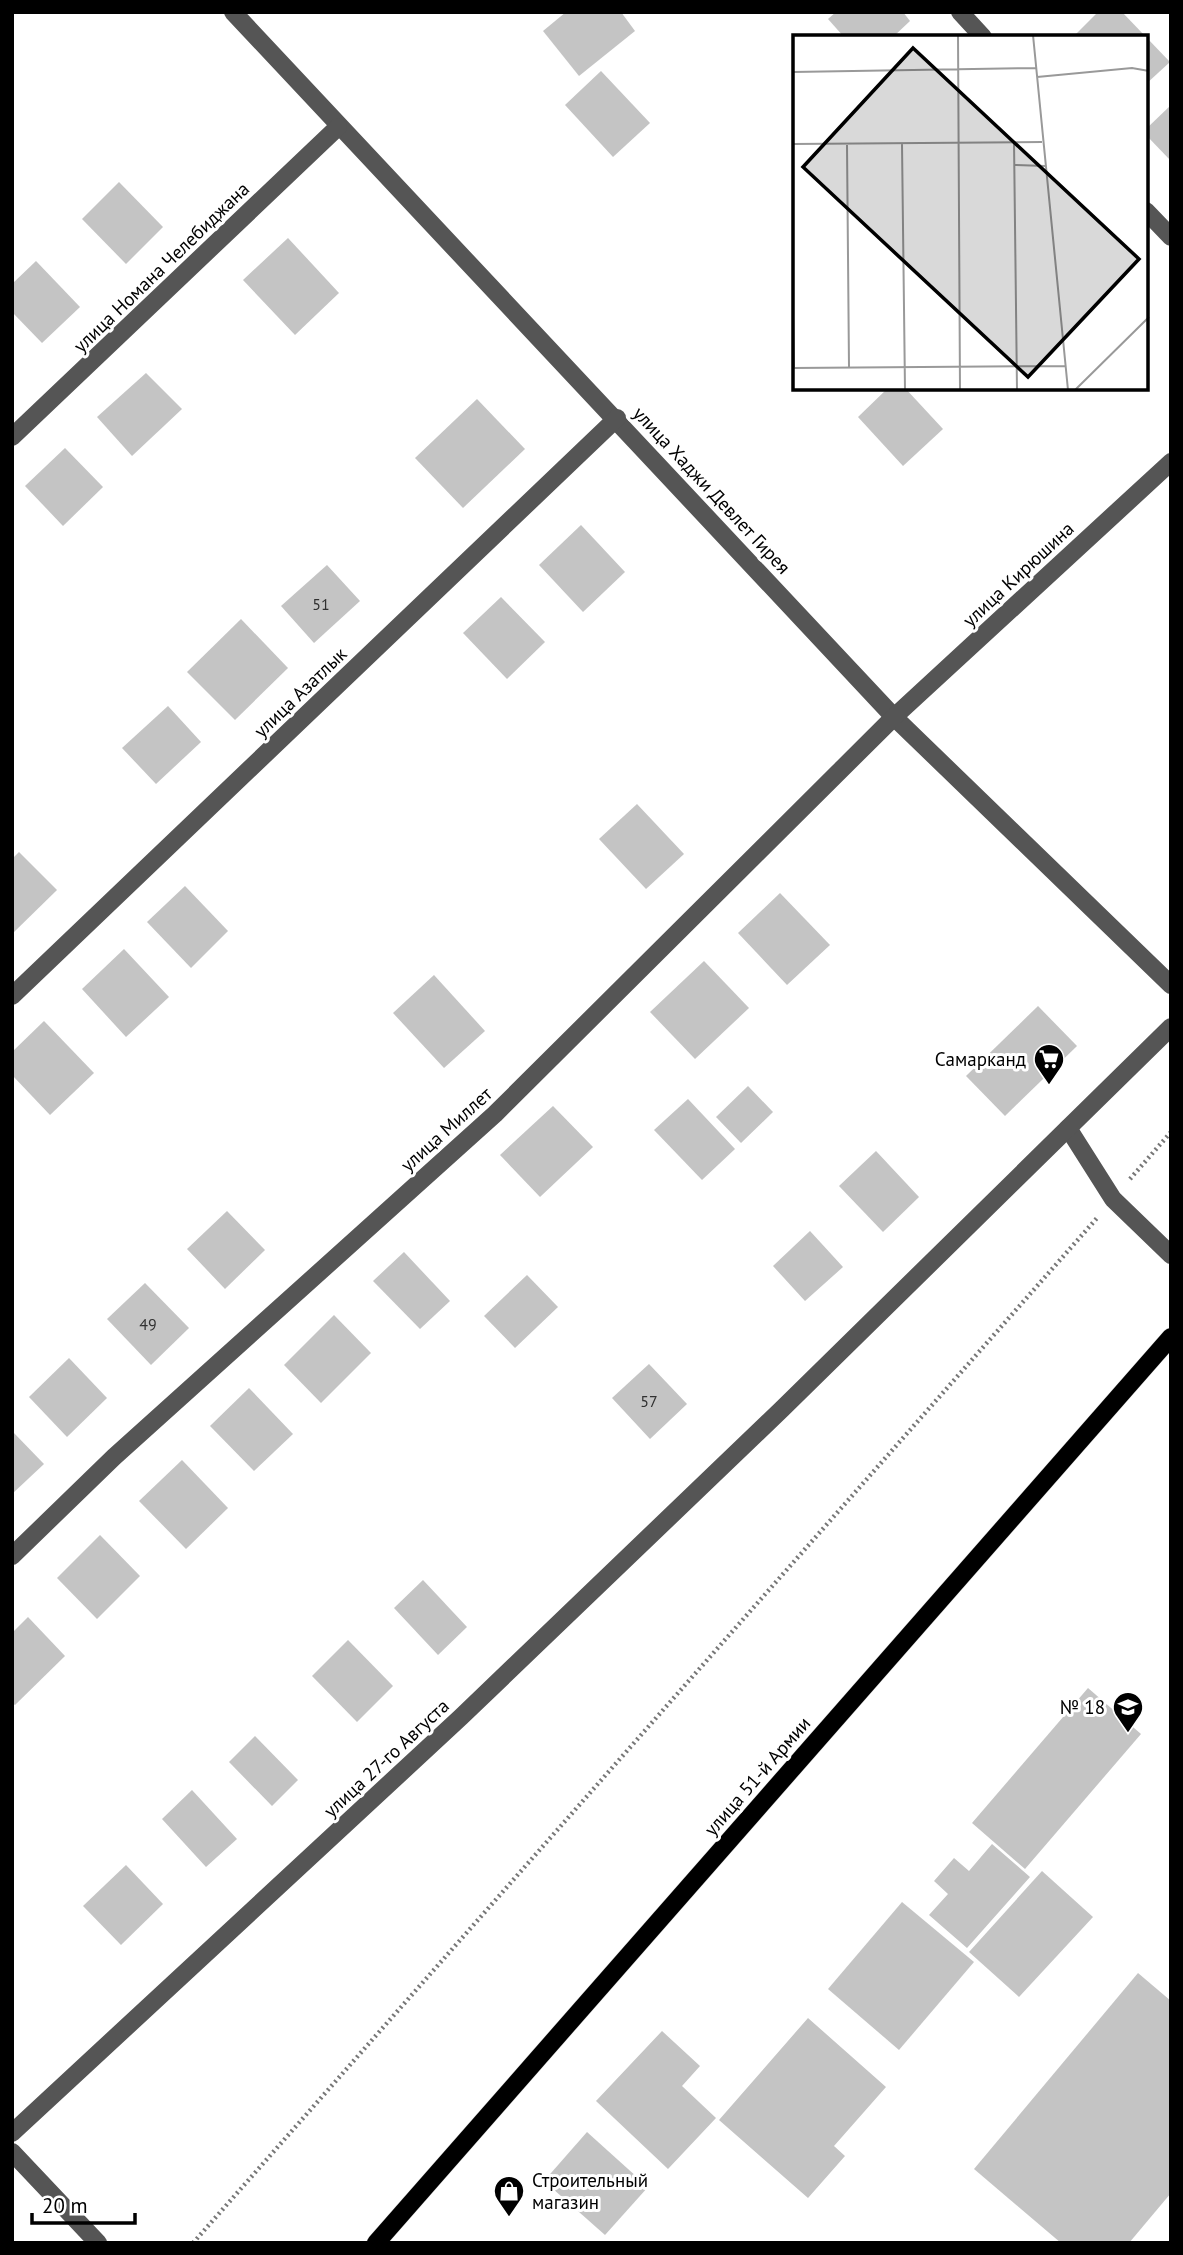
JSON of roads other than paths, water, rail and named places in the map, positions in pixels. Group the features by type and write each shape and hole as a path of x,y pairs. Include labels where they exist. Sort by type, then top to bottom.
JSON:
{"main road":[{"name":"улица 51-й Армии","path":"376,2243 1171,1337"}],"street":[{"name":"улица Хаджи Девлет Гирея","path":"233,12 338,128 617,418 894,717 1171,985"},
{"path":"960,12 981,35"},
{"name":"улица Номана Челебиджана","path":"12,437 338,128"},
{"path":"1148,213 1171,237"},
{"name":"улица Азатлык","path":"12,996 617,418"},
{"name":"улица Кирюшина","path":"894,717 1171,462"},
{"name":"улица Миллет","path":"12,1556 114,1457 495,1114 894,717"},
{"name":"улица 27-го Августа","path":"12,2133 461,1717 782,1409 1171,1027"},
{"path":"1068,1128 1113,1199 1171,1255"},
{"path":"12,2152 98,2243"}],"place":[{"name":"Самарканд","path":"1049,1086"},
{"name":"№ 18","path":"1128,1734"},
{"name":"Строительный магазин","path":"509,2218"}]}
